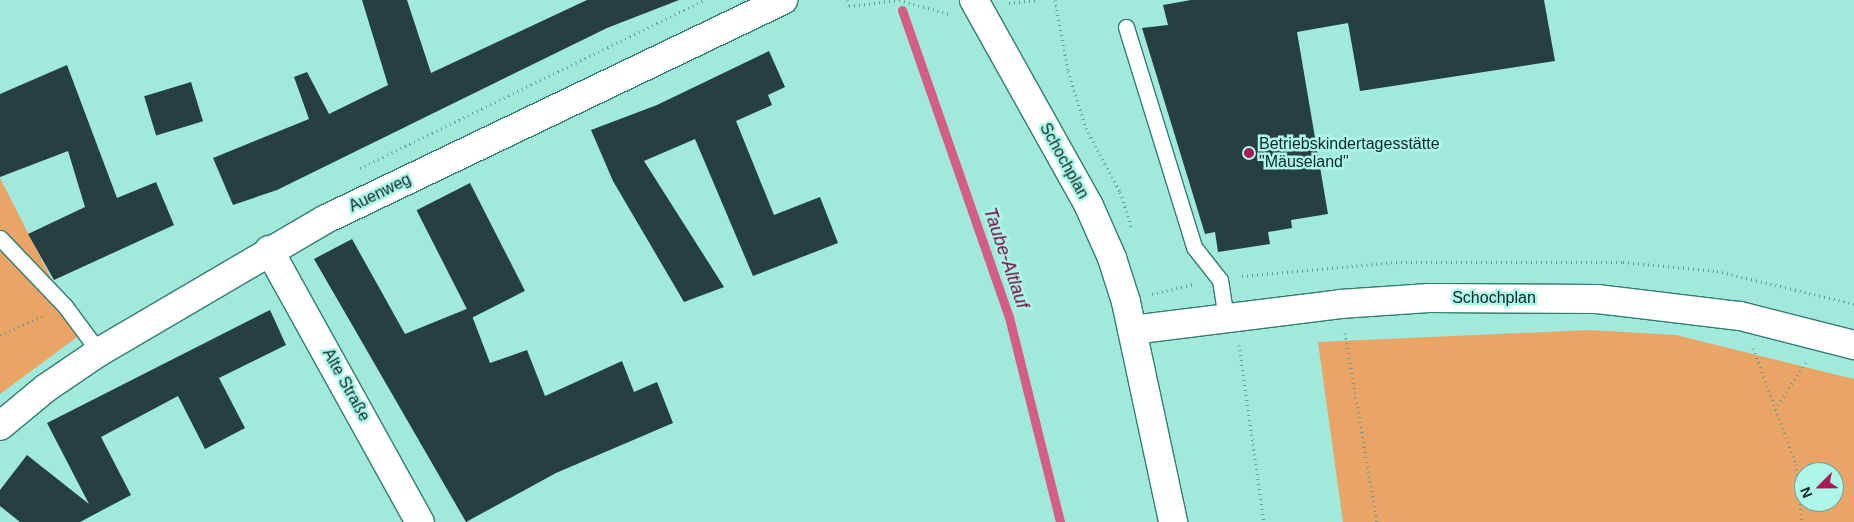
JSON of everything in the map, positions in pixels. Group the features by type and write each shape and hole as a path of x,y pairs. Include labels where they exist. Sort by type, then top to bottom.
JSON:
{"street":[{"name":"Auenweg","path":"0,426 46,388 99,352 326,218 783,0"},
{"name":"Schochplan","path":"977,5 1089,206 1112,258 1132,330 1173,522"},
{"name":"Alte Straße","path":"269,250 420,522"},
{"name":"Schochplan","path":"1132,330 1230,315 1439,298 1597,299 1740,316 1854,344"}],"lane":[{"path":"1126,28 1194,247 1220,280 1230,315"},
{"path":"0,238 65,306 99,352"}],"path":[{"path":"847,0 849,6 899,0 950,15 977,5"},
{"path":"1055,0 1068,70 1086,128 1120,192 1136,238"},
{"path":"1132,330 1152,294 1150,285"},
{"path":"0,335 65,306"},
{"path":"1230,315 1238,344 1264,522"},
{"path":"1740,316 1778,406 1796,464 1802,522"},
{"path":"1345,330 1376,522"},
{"path":"1335,331 1354,330"},
{"path":"1238,344 1248,343"},
{"path":"1745,346 1762,350"},
{"path":"1799,358 1817,363"},
{"path":"1778,406 1808,360"}],"shaded area":[{"path":"0,178 80,335 0,394"},
{"path":"1589,330 1676,335 1854,379 1854,522 1343,522 1318,342"}],"building":[{"path":"362,0 407,0 431,73 587,0 679,0 607,28 277,190 233,205 213,158 309,119 294,77 307,72 329,114 388,85"},
{"name":"Betriebskindertagesstätte \"Mäuseland\"","path":"1191,0 1544,0 1555,61 1360,91 1348,23 1297,32 1328,214 1291,220 1292,228 1268,232 1270,244 1218,252 1215,232 1205,234 1142,28 1168,25 1163,5"},
{"path":"769,51 785,87 768,95 772,105 736,121 774,215 820,197 838,243 753,276 695,139 644,161 724,287 684,302 613,181 591,130 657,105"},
{"path":"67,65 117,198 156,182 174,225 54,280 28,234 85,207 68,151 0,177 0,94"},
{"path":"191,82 203,121 156,136 144,96"},
{"path":"470,183 525,291 471,318 417,210"},
{"path":"352,239 405,334 469,308 490,363 527,350 545,396 622,361 634,392 657,382 673,423 556,473 466,522 314,259"},
{"path":"270,310 286,345 219,378 245,428 205,449 178,396 101,437 131,495 80,522 20,522 0,506 0,490 27,455 89,504 47,423"}],"waterway":[{"name":"Taube-Altlauf","path":"902,10 1009,317 1060,522"}],"place":[{"name":"Betriebskindertagesstätte \"Mäuseland\"","path":"1249,153"}]}
